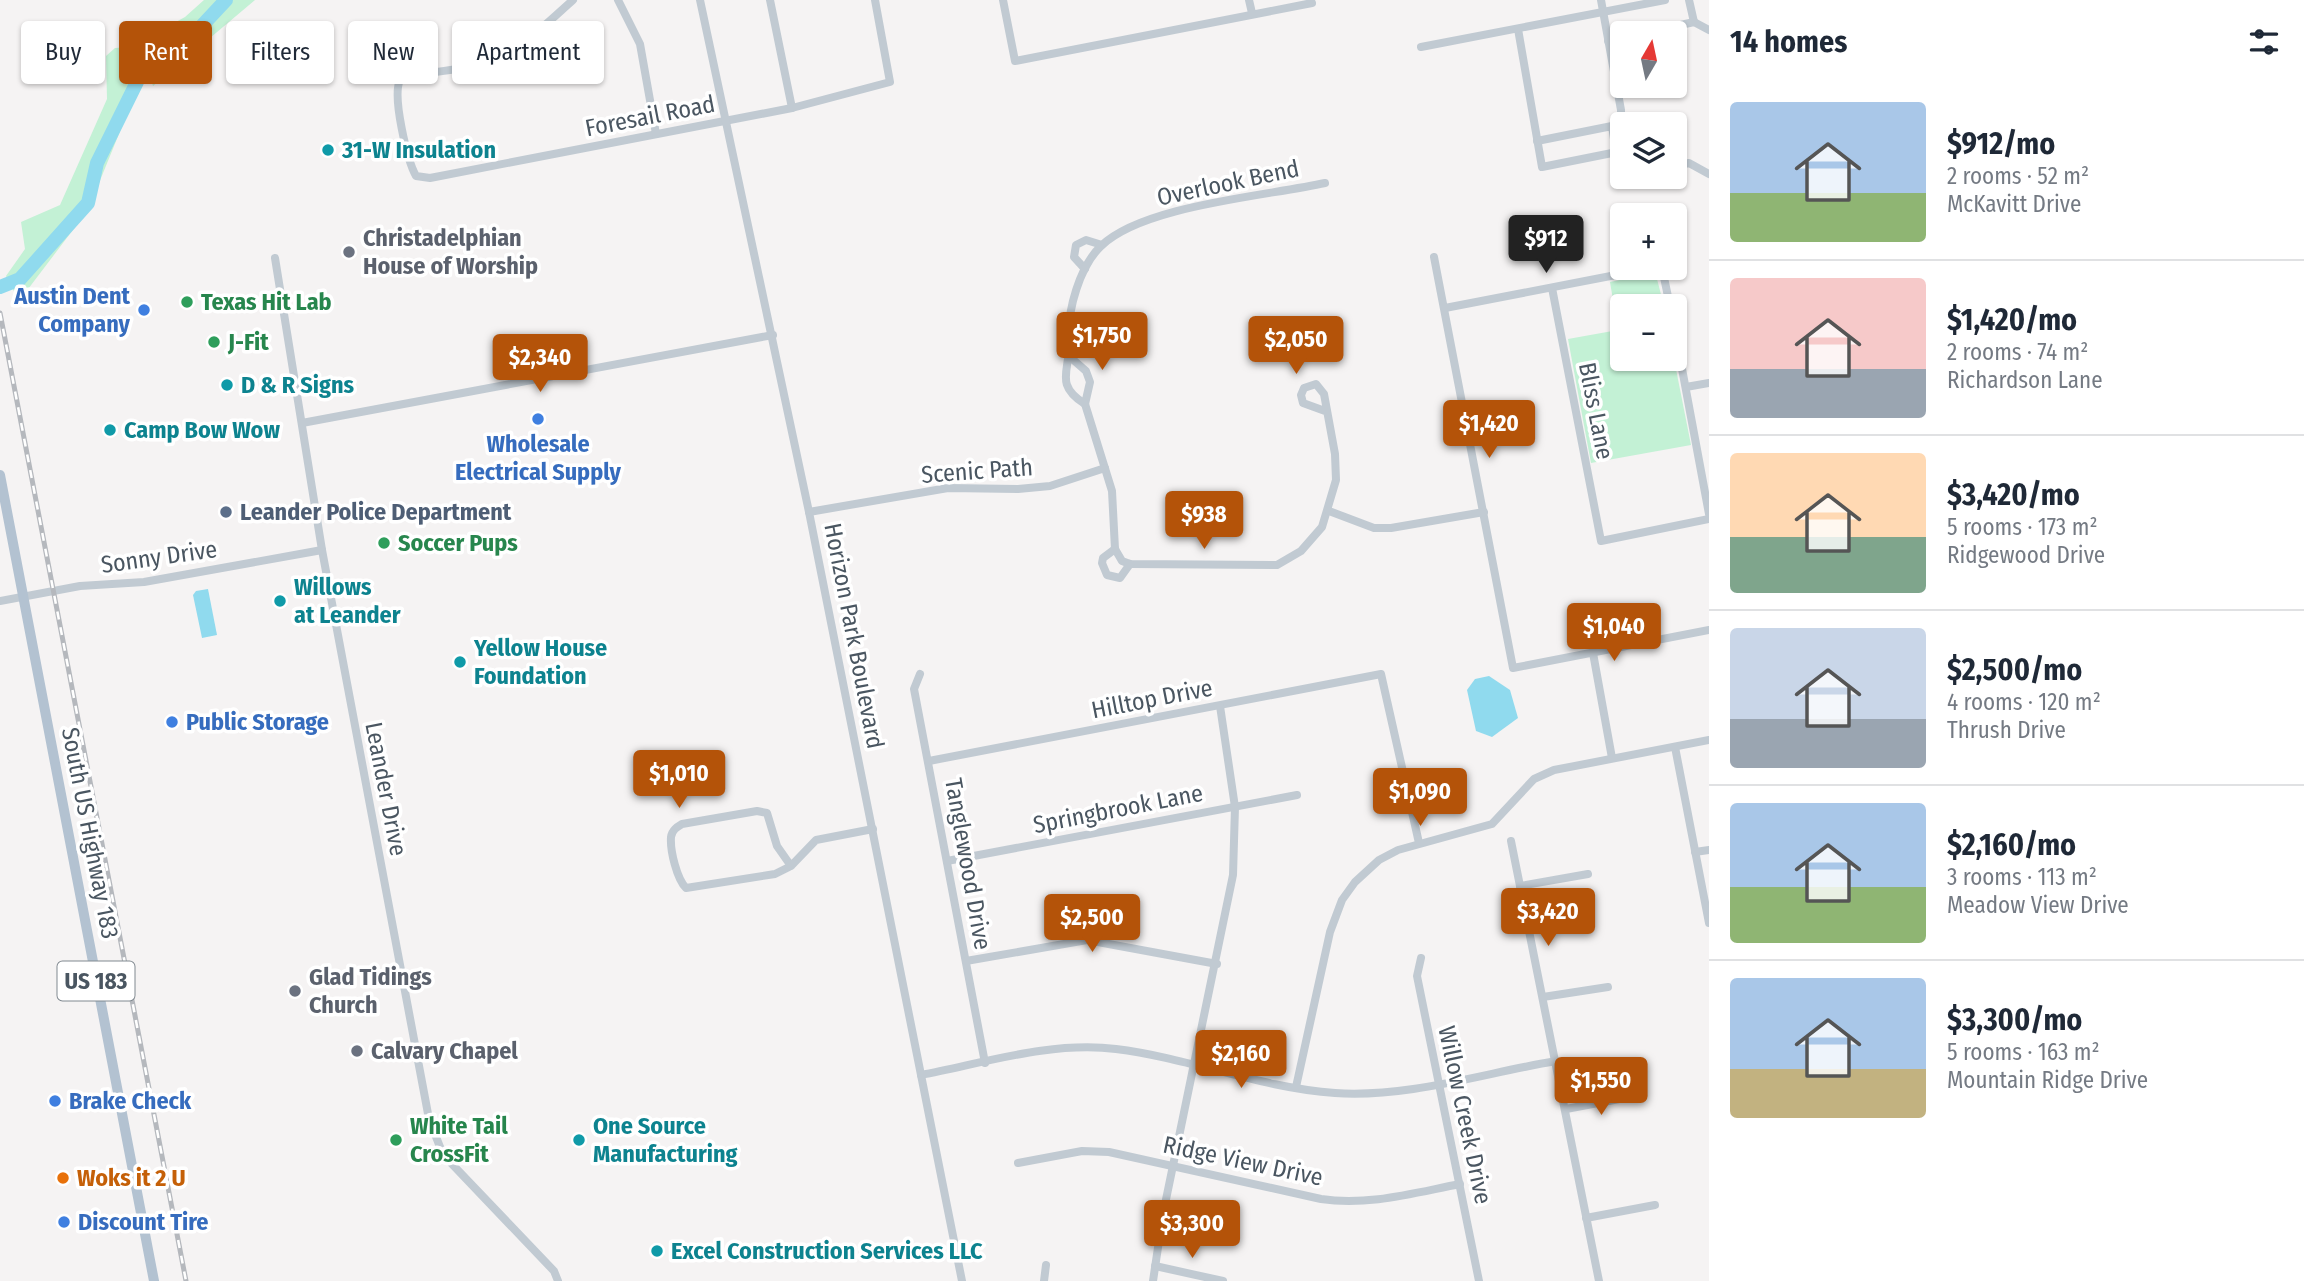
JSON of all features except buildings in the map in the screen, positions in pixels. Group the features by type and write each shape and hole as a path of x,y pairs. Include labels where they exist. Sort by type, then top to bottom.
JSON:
{"main road":[{"name":"South US Highway 183","path":"0,475 154,1281"}],"street":[{"name":"Foresail Road","path":"573,0 526,41 503,55 483,63 400,80 397,93 408,157 416,176 430,178 792,108 890,82 875,0"},
{"path":"618,0 640,44 656,134"},
{"name":"Horizon Park Boulevard","path":"700,0 773,335 962,1281"},
{"path":"770,0 792,108"},
{"path":"1003,0 1015,61 1252,13 1312,4"},
{"path":"1249,0 1252,13"},
{"path":"1601,0 1621,112"},
{"path":"1421,47 1665,0"},
{"path":"1689,0 1694,23"},
{"path":"1687,24 1694,23 1709,30"},
{"path":"1518,29 1542,167 1610,154"},
{"path":"1537,141 1610,126"},
{"path":"1687,163 1709,174"},
{"name":"Overlook Bend","path":"1085,404 1069,391 1065,383 1070,357 1069,335 1073,306 1085,269 1102,245 1151,218 1325,183"},
{"name":"Overlook Bend","path":"1085,269 1074,257 1076,245 1086,240 1102,245"},
{"path":"1434,257 1513,668 1709,630"},
{"name":"Leander Drive","path":"275,258 322,550 432,1129 451,1163 554,1271 558,1281"},
{"path":"1445,308 1610,276"},
{"name":"Bliss Lane","path":"1552,288 1601,541 1709,516"},
{"path":"302,423 773,335"},
{"name":"Overlook Bend","path":"1070,357 1086,371 1090,382 1085,404 1114,500 1115,549 1103,558 1101,563 1107,575 1120,578 1130,564 1277,565 1301,551 1322,527 1329,512 1336,480 1335,454 1325,411"},
{"path":"1683,371 1709,516"},
{"path":"1686,387 1709,383"},
{"name":"Scenic Path","path":"809,512 948,488 1018,489 1050,486 1105,468"},
{"path":"1329,512 1374,528 1391,528 1484,512"},
{"path":"1115,549 1122,561 1130,564"},
{"name":"Sonny Drive","path":"0,601 80,586 144,582 322,550"},
{"path":"1593,653 1612,758"},
{"name":"Tanglewood Drive","path":"920,674 914,689 985,1062"},
{"name":"Hilltop Drive","path":"929,761 1381,674 1419,843"},
{"path":"1153,1281 1173,1166 1217,964 1233,875 1235,807 1220,706"},
{"path":"1296,1087 1337,911 1348,891 1371,867 1398,850 1492,824 1534,779 1554,770 1709,740"},
{"path":"1675,747 1709,923"},
{"name":"Springbrook Lane","path":"947,861 1297,795"},
{"path":"791,866 777,846 767,813 757,811 682,824 674,829 671,837 679,882 686,888 775,874 791,866 816,840 873,828"},
{"path":"1511,841 1600,1281"},
{"path":"1695,852 1709,850"},
{"path":"1520,886 1588,874"},
{"path":"966,961 1087,940 1217,964"},
{"name":"Willow Creek Drive","path":"1421,958 1416,976 1479,1281"},
{"path":"1544,997 1608,986"},
{"path":"921,1075 1058,1049 1087,1047 1116,1049 1296,1087 1361,1094 1439,1083 1556,1061"},
{"path":"1566,1109 1630,1097"},
{"name":"Ridge View Drive","path":"1018,1163 1091,1150 1348,1202 1384,1199 1460,1184"},
{"path":"1586,1218 1654,1205"},
{"path":"1044,1281 1046,1265"},
{"path":"1155,1266 1223,1281"}],"green space":[{"path":"204,0 255,0 230,21 226,21 226,24 212,36 212,21 178,21"},
{"path":"119,48 119,84 135,84 136,92 88,210 19,301 6,276 25,249 21,222 60,205 107,99 106,56"},
{"path":"1657,280 1661,294 1612,294 1610,282"},
{"path":"1610,331 1610,371 1676,371 1691,445 1591,463 1568,339"}],"water":[{"path":"208,589 217,635 202,638 193,595 196,591"},
{"path":"1489,676 1510,690 1518,718 1492,737 1476,731 1467,690 1475,679"}],"waterway":[{"path":"206,21 226,0"},
{"path":"0,287 20,279 88,203 97,163 136,84"}],"railway":[{"path":"0,313 186,1281"}],"place":[{"name":"31-W Insulation","path":"328,150"},
{"name":"Christadelphian House of Worship","path":"349,252"},
{"name":"Texas Hit Lab","path":"187,302"},
{"name":"Austin Dent Company","path":"144,310"},
{"name":"J-Fit","path":"214,342"},
{"name":"D & R Signs","path":"227,385"},
{"name":"Wholesale Electrical Supply","path":"538,419"},
{"name":"Camp Bow Wow","path":"110,430"},
{"name":"Leander Police Department","path":"226,512"},
{"name":"Soccer Pups","path":"384,543"},
{"name":"Willows at Leander","path":"280,601"},
{"name":"Yellow House Foundation","path":"460,662"},
{"name":"Public Storage","path":"172,722"},
{"name":"Glad Tidings Church","path":"295,991"},
{"name":"Calvary Chapel","path":"357,1051"},
{"name":"Brake Check","path":"55,1101"},
{"name":"White Tail CrossFit","path":"396,1140"},
{"name":"One Source Manufacturing","path":"579,1140"},
{"name":"Woks it 2 U","path":"63,1178"},
{"name":"Discount Tire","path":"64,1222"},
{"name":"Excel Construction Services LLC","path":"657,1251"}]}
